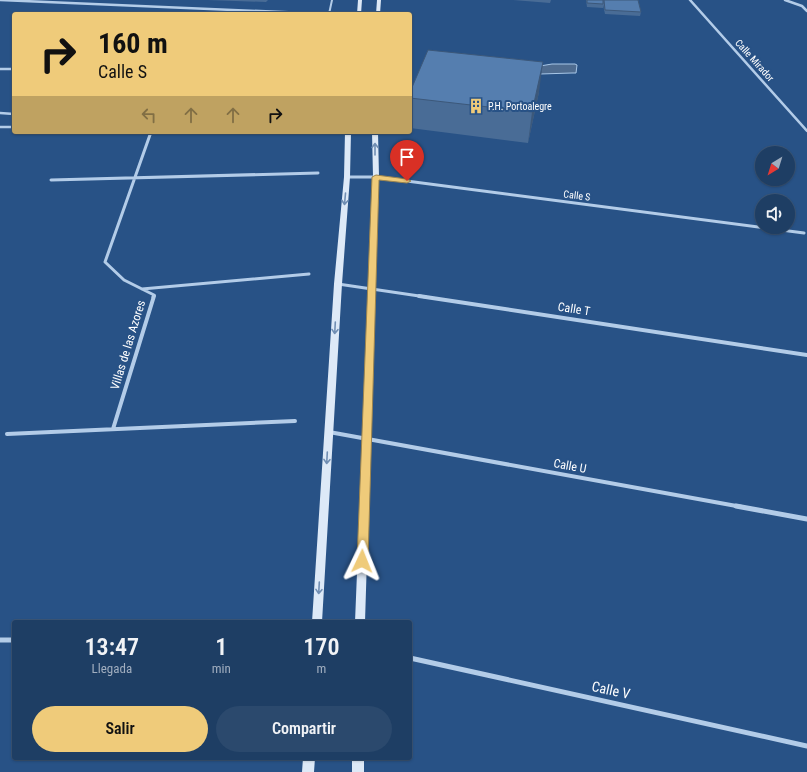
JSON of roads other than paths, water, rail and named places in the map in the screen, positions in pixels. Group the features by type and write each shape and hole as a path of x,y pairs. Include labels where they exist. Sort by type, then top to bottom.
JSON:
{"street":[{"path":"0,0 282,12"},
{"path":"359,12 360,0"},
{"path":"378,12 379,0"},
{"name":"Calle Mirador","path":"690,0 807,131"},
{"path":"785,0 802,6 807,11"},
{"path":"0,69 12,69"},
{"path":"0,113 12,114"},
{"path":"0,127 12,127"},
{"name":"Villas de las Azores","path":"113,429 154,295 124,280 105,262 150,134"},
{"path":"317,620 338,284 347,177 348,134"},
{"path":"360,620 376,177 375,134"},
{"path":"51,180 318,173"},
{"name":"Calle S","path":"347,177 376,177 804,233"},
{"path":"142,289 309,274"},
{"name":"Calle T","path":"338,284 807,355"},
{"path":"7,434 295,421"},
{"name":"Calle U","path":"329,432 807,519"},
{"path":"0,640 12,640"},
{"name":"Calle V","path":"412,658 807,746"},
{"path":"308,772 309,760"},
{"path":"358,760 358,772"}],"lane":[{"path":"329,12 332,0"}],"water":[{"path":"552,64 575,64 577,65 576,73 540,74 534,67"}],"place":[{"name":"P.H. Portoalegre","path":"476,106"}]}
